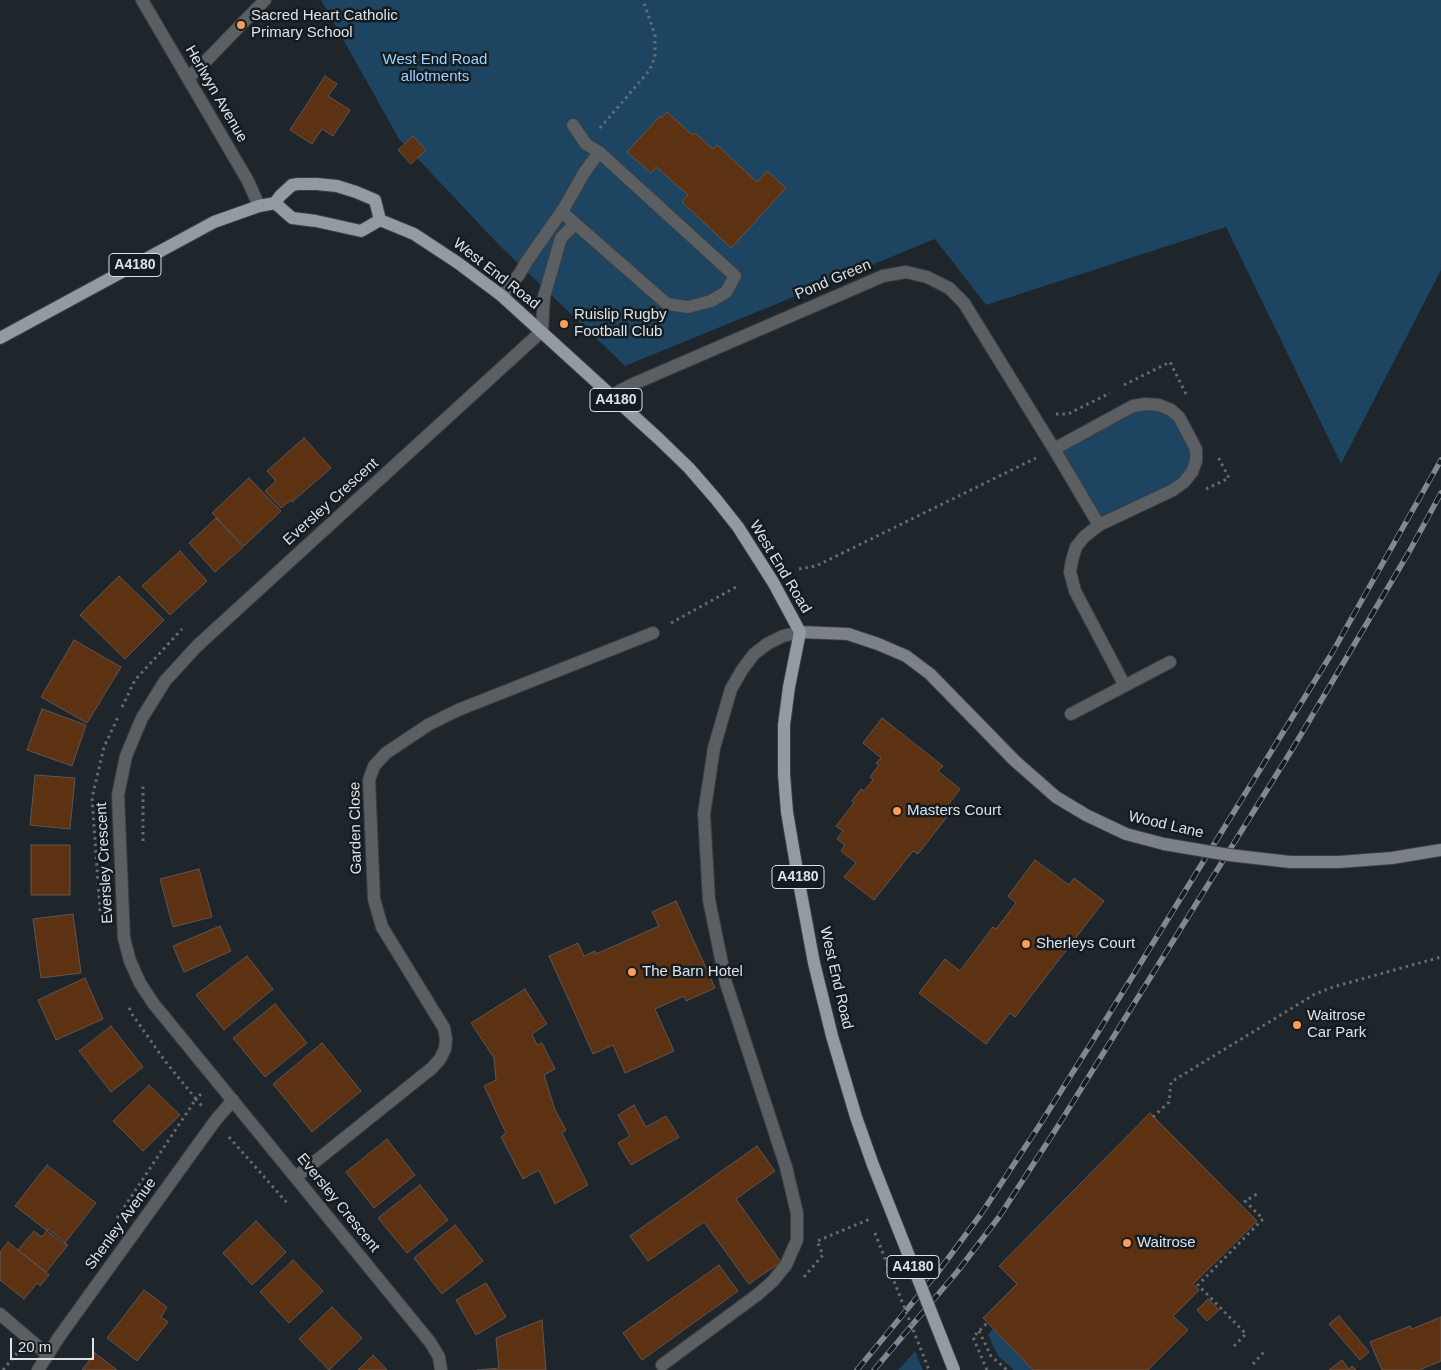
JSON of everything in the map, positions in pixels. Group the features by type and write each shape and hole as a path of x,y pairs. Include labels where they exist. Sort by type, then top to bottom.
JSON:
{"main road":[{"path":"292,185 337,186 374,200 380,220 361,230 292,218 275,203 292,185"},
{"name":"A4180","path":"0,338 214,222 259,206 275,203"},
{"name":"West End Road","path":"380,220 414,234 458,263 502,296 610,396 660,439 689,468 738,527 757,555 800,632 789,687 784,725 784,774 787,812 814,963 856,1117 954,1370"}],"street":[{"name":"Herlwyn Avenue","path":"142,0 248,181 259,206"},
{"path":"188,78 265,0"},
{"path":"562,212 667,304 688,307 711,302 726,292 735,276 599,152 586,144 573,125"},
{"path":"502,296 562,212 584,173 599,152"},
{"path":"542,331 544,297 561,238 575,224"},
{"name":"Pond Green","path":"610,396 631,385 883,276 906,272 927,277 949,288 964,303 1099,525"},
{"name":"Eversley Crescent","path":"442,1370 439,1357 430,1342 154,1003 140,983 130,961 124,938 118,795 126,756 142,718 165,681 197,646 542,331"},
{"path":"1054,449 1133,406 1146,404 1171,410 1179,417 1196,449 1196,461 1192,472 1184,482 1173,490 1099,525 1084,537 1076,548 1072,560 1070,572 1075,591 1125,686"},
{"path":"662,1365 757,1295 773,1281 786,1265 797,1240 797,1213 786,1167 726,983 709,900 704,814 714,748 732,689 742,670 754,654 767,644 783,636 800,632"},
{"name":"Wood Lane","path":"800,632 848,634 906,656 930,674 1014,761 1056,797 1086,815 1126,834 1164,844 1229,855 1290,862 1339,862 1392,858 1441,850"},
{"name":"Garden Close","path":"296,1177 432,1068 440,1060 446,1039 444,1028 382,927 374,899 369,780 374,766 386,753 428,725 458,710 653,633"},
{"path":"1071,714 1170,662"},
{"name":"Shenley Avenue","path":"38,1370 59,1337 233,1100"},
{"path":"0,1314 48,1355"}],"path":[{"path":"799,568 816,566 1054,449"},
{"path":"653,633 736,587"},
{"path":"101,914 92,798 104,747 135,680 184,627"},
{"path":"143,779 143,844"},
{"path":"1153,1117 1169,1102 1171,1082 1316,994 1333,987 1441,957"},
{"path":"116,1220 196,1099 165,1061 132,1014 125,998"},
{"path":"222,1143 245,1115"},
{"path":"1234,1346 1246,1334 1198,1285 1263,1219 1245,1201 1259,1193"},
{"path":"823,1254 817,1241 870,1219"},
{"path":"873,1228 929,1370"},
{"path":"987,1323 972,1337 987,1370"},
{"path":"979,1331 991,1356 1007,1370"},
{"path":"3,1370 30,1340"},
{"path":"1252,1364 1264,1352"}],"green space":[{"name":"West End Road allotments","path":"321,0 1441,0 1441,270 1341,464 1226,227 986,305 935,239 625,366 500,246 399,139"},
{"path":"1133,406 1171,410 1196,449 1192,472 1099,525 1054,449"},
{"path":"993,1329 1033,1370 1014,1370 998,1356 988,1335"},
{"path":"915,1351 923,1370 898,1370"}],"building":[{"path":"325,76 337,84 328,96 350,110 333,136 322,129 312,144 290,130"},
{"path":"667,112 692,135 695,133 713,149 717,145 757,182 767,171 786,188 731,248 682,202 688,195 656,167 651,173 627,152 660,116 662,118"},
{"path":"413,136 426,150 411,164 398,150"},
{"path":"304,438 331,468 292,502 291,500 281,508 265,491 276,481 267,471"},
{"path":"249,478 281,511 244,546 212,513"},
{"path":"216,518 243,547 215,572 189,543"},
{"path":"180,551 207,581 170,615 142,586"},
{"path":"119,576 164,620 125,659 80,615"},
{"path":"74,640 121,667 87,723 41,697"},
{"path":"42,709 86,725 72,766 27,750"},
{"name":"Masters Court","path":"882,718 943,766 938,771 960,789 945,809 950,813 918,854 913,851 874,900 844,877 856,863 841,851 845,845 837,839 843,831 836,826 854,803 852,801 861,789 864,791 873,780 870,777 879,765 876,763 881,758 863,743"},
{"path":"35,775 75,778 70,829 30,825"},
{"path":"31,845 70,845 70,895 31,895"},
{"name":"Sherleys Court","path":"1035,860 1069,885 1074,878 1104,901 1015,1017 1010,1013 986,1044 919,993 945,959 960,971 993,927 996,929 1016,903 1008,896"},
{"path":"199,869 212,917 173,927 160,879"},
{"name":"The Barn Hotel","path":"676,901 715,988 686,1001 684,996 655,1009 674,1051 625,1073 613,1045 593,1054 549,956 578,943 584,956 595,951 596,954 659,926 652,912"},
{"path":"73,914 81,973 41,978 33,919"},
{"path":"220,926 231,951 184,972 173,946"},
{"path":"247,956 273,989 224,1030 196,995"},
{"path":"85,978 103,1019 56,1040 38,1000"},
{"path":"525,989 547,1024 532,1034 537,1045 542,1043 555,1069 544,1075 555,1110 566,1130 562,1133 588,1185 555,1204 539,1170 523,1179 501,1137 506,1133 484,1086 496,1080 494,1058 471,1023"},
{"path":"275,1004 307,1043 265,1077 233,1038"},
{"path":"111,1026 143,1067 111,1092 79,1051"},
{"path":"322,1043 361,1091 312,1132 273,1084"},
{"path":"149,1085 180,1115 143,1151 113,1121"},
{"path":"634,1105 646,1127 666,1116 679,1137 631,1165 618,1143 630,1136 618,1115"},
{"name":"Waitrose","path":"1150,1113 1257,1221 1193,1284 1199,1290 1173,1316 1188,1330 1148,1370 1033,1370 983,1318 1017,1284 999,1266"},
{"path":"387,1139 415,1175 374,1208 346,1172"},
{"path":"757,1146 775,1171 736,1199 781,1262 749,1284 704,1222 648,1261 630,1236"},
{"path":"47,1165 96,1203 64,1244 15,1206"},
{"path":"420,1185 448,1220 407,1253 378,1218"},
{"path":"256,1221 286,1252 252,1285 223,1253"},
{"path":"455,1225 483,1261 442,1294 414,1258"},
{"path":"48,1229 68,1245 46,1272 18,1250 34,1231 42,1237"},
{"path":"8,1242 49,1275 40,1286 37,1283 24,1299 0,1280 0,1252"},
{"path":"293,1260 323,1291 289,1323 260,1292"},
{"path":"719,1265 738,1291 642,1360 623,1333"},
{"path":"486,1283 506,1317 476,1335 456,1300"},
{"path":"144,1290 167,1307 161,1317 168,1322 137,1361 107,1338"},
{"path":"1208,1299 1219,1310 1207,1321 1197,1310"},
{"path":"332,1307 362,1338 329,1370 299,1339"},
{"path":"1339,1316 1369,1352 1360,1360 1329,1324"},
{"path":"1441,1317 1441,1361 1419,1370 1382,1370 1370,1342 1410,1326 1412,1329"},
{"path":"542,1320 546,1370 477,1370 499,1368 496,1338"},
{"path":"95,1353 117,1370 82,1370"},
{"path":"373,1355 387,1370 358,1370"},
{"path":"1342,1360 1349,1369 1352,1366 1356,1370 1329,1370"}],"railway":[{"path":"857,1370 938,1272 981,1214 1039,1126 1332,653 1441,460"},
{"path":"874,1370 957,1272 999,1217 1058,1126 1293,748 1409,552 1441,493"}],"place":[{"name":"Sacred Heart Catholic Primary School","path":"241,25"},
{"name":"Ruislip Rugby Football Club","path":"564,324"},
{"name":"Masters Court","path":"897,811"},
{"name":"Sherleys Court","path":"1026,944"},
{"name":"The Barn Hotel","path":"632,972"},
{"name":"Waitrose Car Park","path":"1297,1025"},
{"name":"Waitrose","path":"1127,1243"}]}
